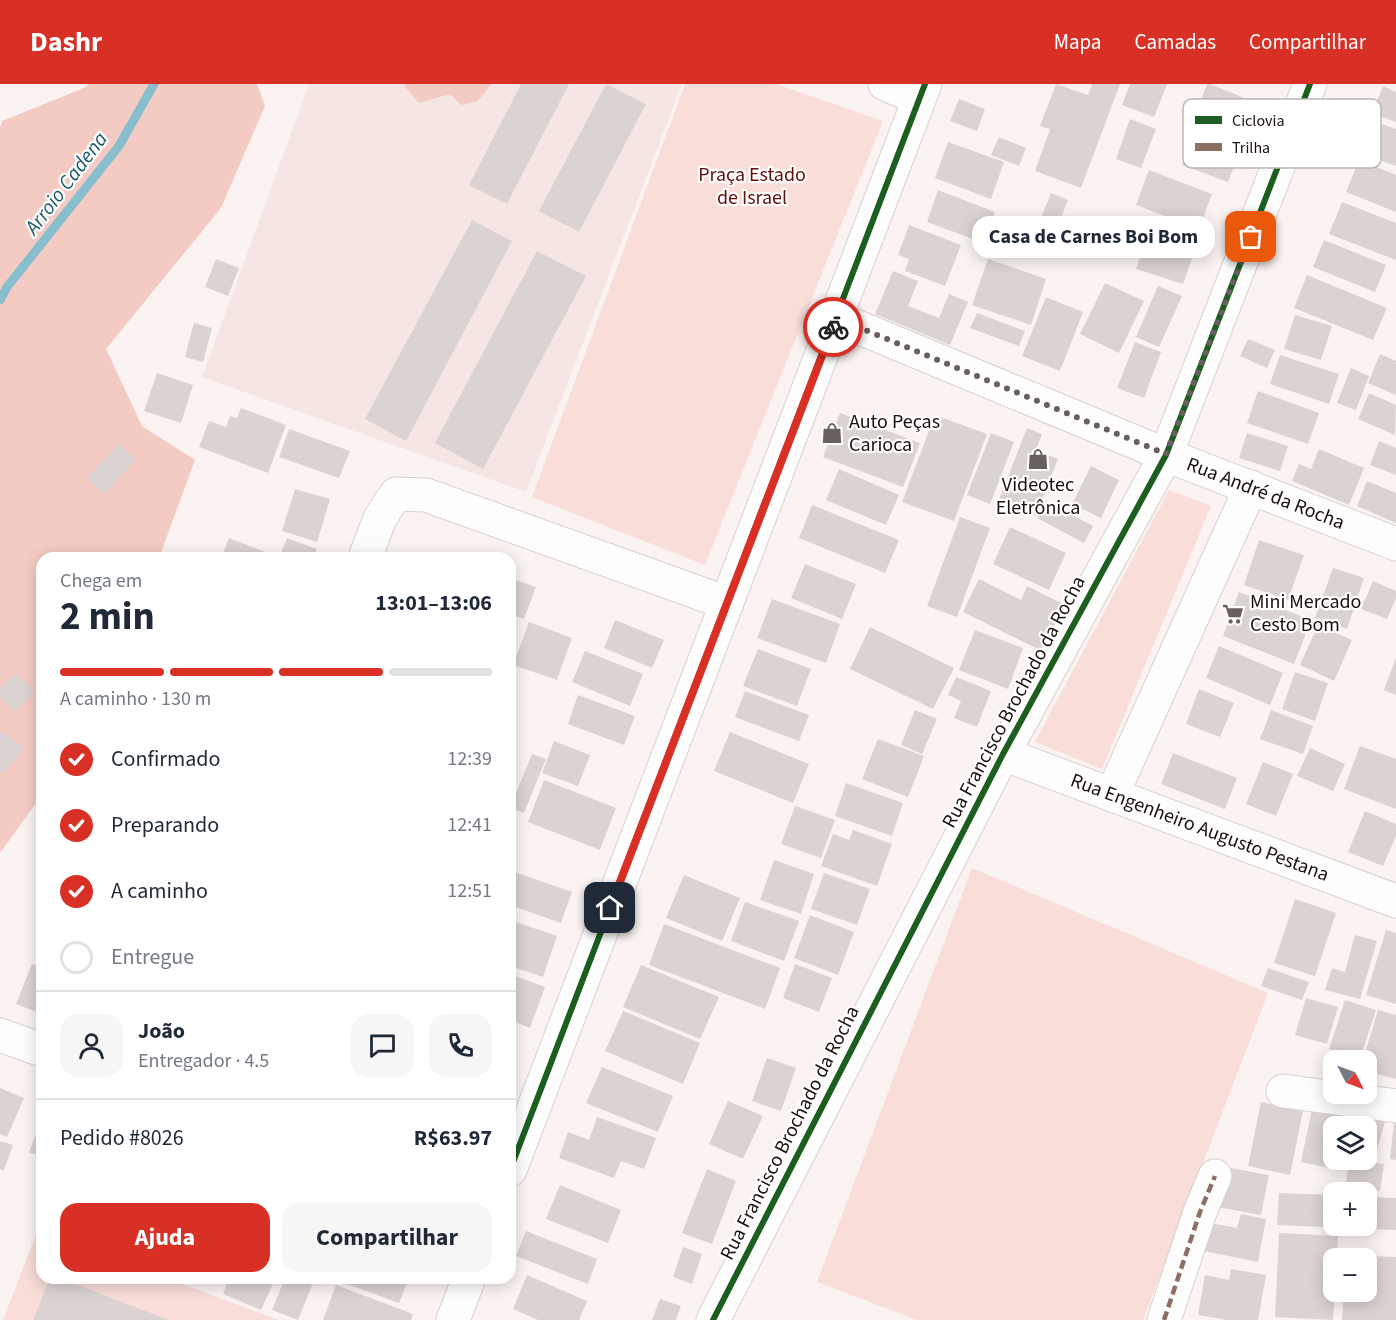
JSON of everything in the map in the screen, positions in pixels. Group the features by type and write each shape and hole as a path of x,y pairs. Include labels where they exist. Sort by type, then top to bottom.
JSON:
{"street":[{"path":"516,1154 922,91 885,84"},
{"name":"Rua Francisco Brochado da Rocha","path":"1304,99 1310,84"},
{"name":"Rua Francisco Brochado da Rocha","path":"713,1320 1003,754 1166,454 1277,168"},
{"name":"Rua André da Rocha","path":"836,318 1166,454 1396,544"},
{"path":"1112,795 1251,487"},
{"path":"366,552 380,518 396,494 426,495 727,603"},
{"name":"Rua Engenheiro Augusto Pestana","path":"1003,754 1396,901"},
{"path":"0,1035 36,1048"},
{"path":"1283,1091 1396,1106"},
{"path":"1164,1320 1200,1212 1215,1176"},
{"path":"453,1320 467,1284"}],"shaded area":[{"path":"89,84 257,84 265,106 221,208 106,349 142,426 195,460 161,552 36,552 36,803 0,853 0,127 2,121"},
{"path":"309,84 682,84 526,492 202,377"},
{"path":"404,84 491,84 478,101 461,105 450,94 419,103"}],"green space":[{"name":"Praça Estado de Israel","path":"685,84 776,84 883,121 705,565 532,497"},
{"path":"1169,490 1211,506 1102,769 1035,742"},
{"path":"972,868 1268,993 1143,1320 917,1320 817,1282"},
{"path":"36,1235 36,1284 182,1284 279,1320 3,1320"}],"building":[{"path":"521,84 569,84 507,204 469,185"},
{"path":"606,84 646,104 579,232 539,211"},
{"path":"1056,84 1088,95 1092,84 1120,84 1081,188 1035,171 1050,129 1040,126"},
{"path":"1130,84 1167,84 1154,117 1122,105"},
{"path":"1207,84 1210,84 1247,99 1201,99"},
{"path":"1383,86 1396,92 1396,122 1381,116 1381,99 1378,99"},
{"path":"959,99 985,109 977,131 950,121"},
{"path":"1130,119 1156,129 1141,168 1116,159"},
{"path":"1381,124 1396,129 1396,166 1381,160"},
{"path":"999,137 1026,148 1019,166 991,155"},
{"path":"948,142 1004,162 991,199 935,178"},
{"path":"1190,168 1234,168 1228,182"},
{"path":"1356,168 1379,168 1396,175 1396,212 1346,192"},
{"path":"1149,170 1212,194 1199,229 1136,205"},
{"path":"938,190 995,212 984,243 927,222"},
{"path":"1051,193 1068,200 1056,230 1039,223"},
{"path":"1342,202 1396,223 1396,260 1329,234"},
{"path":"472,220 512,241 406,441 365,419"},
{"path":"909,225 961,245 945,286 905,271 909,259 898,255"},
{"path":"1151,225 1198,241 1183,284 1136,269"},
{"path":"1324,240 1386,265 1375,292 1313,267"},
{"path":"537,251 586,276 483,469 435,443"},
{"path":"216,259 239,268 228,296 205,287"},
{"path":"988,259 1046,279 1031,325 972,305"},
{"path":"893,271 918,281 908,306 939,318 949,294 968,302 950,345 875,314"},
{"path":"1307,275 1387,308 1373,340 1294,308"},
{"path":"1105,283 1144,301 1119,353 1080,334"},
{"path":"1158,286 1182,296 1159,347 1136,337"},
{"path":"1046,297 1083,312 1060,371 1022,356"},
{"path":"977,313 1025,331 1019,346 970,328"},
{"path":"1295,315 1332,326 1321,360 1284,349"},
{"path":"194,323 212,328 203,362 185,357"},
{"path":"1248,339 1275,350 1267,368 1240,356"},
{"path":"1135,342 1161,352 1144,398 1117,388"},
{"path":"1380,354 1396,361 1396,395 1368,383"},
{"path":"1280,355 1339,374 1329,404 1270,384"},
{"path":"1351,368 1369,376 1356,410 1337,403"},
{"path":"157,373 193,385 181,423 144,411"},
{"path":"1258,391 1319,413 1308,444 1247,423"},
{"path":"1369,393 1396,405 1395,435 1358,419"},
{"path":"241,408 286,425 268,473 199,447 209,421 226,427 230,416 237,418"},
{"path":"840,413 920,443 903,487 823,457"},
{"path":"935,415 987,434 954,521 902,502"},
{"path":"1027,428 1042,434 1036,450 1058,459 1036,516 998,502"},
{"path":"289,429 350,451 339,478 279,457"},
{"path":"991,433 1014,442 990,504 967,495"},
{"path":"1247,433 1288,446 1280,471 1239,458"},
{"path":"1379,441 1396,448 1396,475 1370,465"},
{"path":"119,444 136,460 104,494 87,478"},
{"path":"1319,449 1364,468 1349,505 1292,481 1299,464 1311,469"},
{"path":"1091,466 1119,480 1101,518 1072,504"},
{"path":"839,469 899,495 886,525 826,500"},
{"path":"1367,481 1396,493 1396,523 1357,506"},
{"path":"295,489 330,499 317,542 282,531"},
{"path":"1046,501 1093,526 1084,543 1037,518"},
{"path":"812,505 899,540 885,573 799,538"},
{"path":"960,517 990,528 957,617 927,606"},
{"path":"1010,527 1066,553 1049,590 993,564"},
{"path":"229,538 265,552 223,552"},
{"path":"287,538 317,549 316,552 281,552"},
{"path":"1259,540 1304,555 1288,600 1244,585"},
{"path":"805,564 856,584 842,619 791,598"},
{"path":"1333,568 1364,578 1347,629 1315,618"},
{"path":"979,579 1021,600 1027,586 1065,605 1042,651 963,612"},
{"path":"516,580 536,587 524,619 516,616"},
{"path":"1373,581 1396,591 1396,598 1387,619 1361,609"},
{"path":"1239,592 1311,620 1294,664 1223,636"},
{"path":"772,599 840,624 826,663 757,638"},
{"path":"615,620 664,640 652,668 604,648"},
{"path":"529,622 572,638 557,680 516,666 516,657"},
{"path":"1318,625 1352,640 1334,681 1300,665"},
{"path":"870,627 954,668 933,709 850,669"},
{"path":"975,630 1023,648 1008,689 959,670"},
{"path":"1219,646 1283,673 1270,705 1206,678"},
{"path":"758,649 811,669 797,706 743,686"},
{"path":"585,651 643,674 630,706 572,682"},
{"path":"1396,658 1396,695 1384,690"},
{"path":"1295,672 1328,683 1315,721 1282,709"},
{"path":"15,674 35,692 15,712 0,697 0,689"},
{"path":"956,677 991,691 977,727 954,718 961,701 948,695"},
{"path":"1199,689 1234,703 1220,737 1186,724"},
{"path":"745,691 809,715 799,741 735,717"},
{"path":"578,695 635,716 624,745 568,724"},
{"path":"915,710 937,719 922,754 901,745"},
{"path":"1271,710 1313,726 1303,754 1260,739"},
{"path":"3,731 24,748 3,774 0,771 0,734"},
{"path":"730,732 809,764 793,803 714,771"},
{"path":"878,739 924,756 908,797 862,779"},
{"path":"554,741 590,755 578,786 542,773"},
{"path":"1360,746 1396,759 1396,809 1344,789"},
{"path":"1310,748 1345,764 1333,791 1297,776"},
{"path":"1173,753 1237,778 1225,809 1161,784"},
{"path":"532,754 546,759 524,813 516,810 516,793"},
{"path":"1263,762 1293,774 1276,816 1246,804"},
{"path":"544,780 616,808 600,850 528,822"},
{"path":"846,783 903,803 892,836 835,816"},
{"path":"795,806 835,820 821,858 781,844"},
{"path":"1365,811 1396,824 1396,836 1383,866 1348,852"},
{"path":"853,830 892,844 877,886 821,866 833,834 849,840"},
{"path":"774,860 814,874 801,914 760,900"},
{"path":"516,872 572,892 561,923 516,907"},
{"path":"824,873 870,889 857,925 811,909"},
{"path":"684,875 740,898 722,941 666,918"},
{"path":"1295,899 1336,913 1315,976 1274,963"},
{"path":"745,902 799,921 784,961 731,941"},
{"path":"810,915 854,932 838,975 794,958"},
{"path":"516,922 557,936 543,977 516,968"},
{"path":"664,924 780,968 765,1009 649,965"},
{"path":"1386,930 1396,933 1396,1004 1366,995"},
{"path":"1355,935 1377,941 1360,999 1325,990 1332,968 1345,972"},
{"path":"32,964 36,966 36,1012 16,1004"},
{"path":"795,964 832,978 819,1012 783,998"},
{"path":"641,965 719,997 700,1039 623,1007"},
{"path":"1268,968 1309,982 1302,1000 1261,986"},
{"path":"516,976 545,987 530,1028 516,1022"},
{"path":"1306,998 1338,1007 1327,1044 1295,1035"},
{"path":"1345,1000 1376,1010 1363,1050 1329,1049"},
{"path":"1378,1010 1396,1015 1396,1079 1377,1074 1377,1050 1366,1050"},
{"path":"623,1011 700,1043 683,1084 605,1051"},
{"path":"767,1058 796,1068 781,1111 752,1101"},
{"path":"602,1067 673,1096 658,1132 586,1103"},
{"path":"0,1088 24,1098 7,1137 0,1134"},
{"path":"728,1101 763,1116 743,1159 709,1144"},
{"path":"1261,1102 1303,1111 1290,1175 1248,1166"},
{"path":"1312,1109 1342,1116 1323,1116 1323,1167 1301,1162"},
{"path":"1366,1113 1386,1118 1377,1150 1377,1116 1365,1116"},
{"path":"597,1117 656,1138 644,1169 621,1161 614,1178 559,1158 568,1132 589,1140"},
{"path":"1394,1122 1396,1122 1396,1160 1390,1159"},
{"path":"36,1134 36,1155 29,1152"},
{"path":"0,1141 13,1145 4,1170 0,1169"},
{"path":"1377,1163 1384,1164 1380,1191 1377,1190 1377,1182 1346,1182 1348,1170 1377,1170"},
{"path":"1225,1167 1269,1175 1261,1215 1217,1207"},
{"path":"707,1169 736,1181 712,1244 682,1233"},
{"path":"560,1185 621,1210 608,1243 546,1219"},
{"path":"1279,1193 1323,1195 1323,1227 1277,1225"},
{"path":"1377,1197 1396,1198 1396,1230 1377,1229"},
{"path":"1241,1214 1266,1219 1258,1262 1204,1251 1210,1223 1237,1228"},
{"path":"526,1231 597,1259 588,1284 516,1256"},
{"path":"1279,1233 1338,1236 1337,1248 1323,1248 1323,1302 1334,1302 1333,1320 1275,1317"},
{"path":"683,1247 702,1254 692,1284 673,1277"},
{"path":"1377,1256 1396,1257 1396,1320 1342,1320 1343,1302 1377,1302"},
{"path":"1231,1269 1266,1275 1258,1320 1227,1320 1198,1315 1205,1275 1229,1280"},
{"path":"527,1275 587,1301 579,1320 538,1320 513,1309"},
{"path":"48,1284 75,1284 169,1320 33,1320"},
{"path":"227,1284 273,1284 261,1310 223,1294"},
{"path":"283,1284 313,1284 298,1320 272,1310"},
{"path":"347,1284 407,1284 399,1303"},
{"path":"336,1285 413,1314 411,1320 323,1320"},
{"path":"660,1299 681,1306 676,1320 652,1320"}],"waterway":[{"name":"Arroio Cadena","path":"0,300 7,287 119,146 154,84"}],"marked path":[{"path":"1164,1320 1200,1212 1215,1176"}],"cycle path":[{"path":"516,1154 925,84"},
{"path":"1304,99 1310,84"},
{"path":"713,1320 1003,754 1166,455 1277,168"}],"way so far":[{"path":"833,327 836,318 1166,454 1251,237"}],"place":[{"name":"Casa de Carnes Boi Bom","path":"1251,237"},
{"name":"Auto Peças Carioca","path":"832,433"},
{"name":"Videotec Eletrônica","path":"1038,459"},
{"name":"Mini Mercado Cesto Bom","path":"1233,614"}],"route":[{"path":"610,908 833,327"}]}
